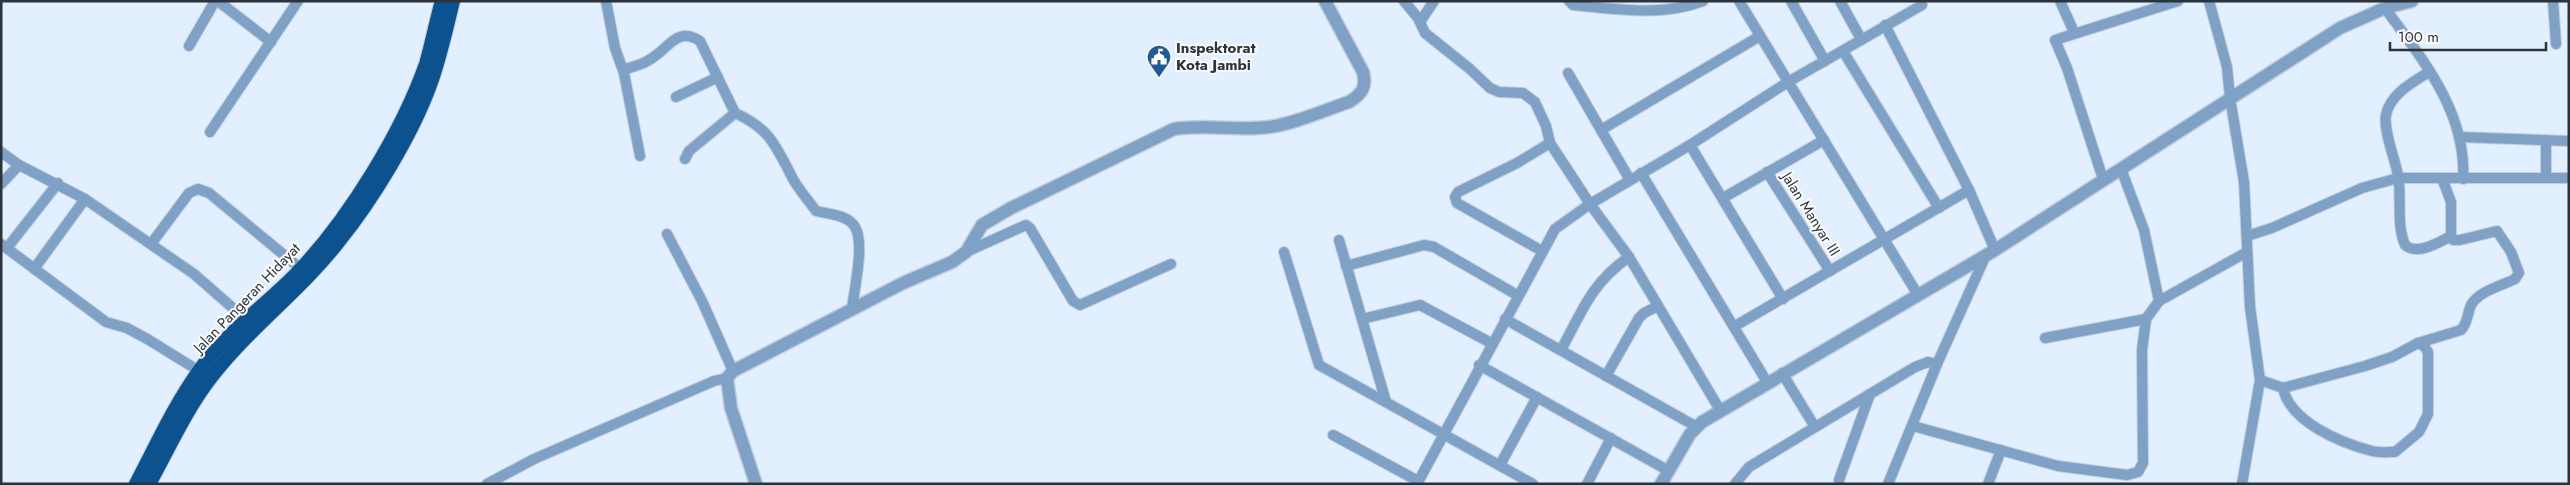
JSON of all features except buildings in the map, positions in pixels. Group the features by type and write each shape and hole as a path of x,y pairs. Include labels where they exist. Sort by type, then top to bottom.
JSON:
{"highway":[{"name":"Jalan Pangeran Hidayat","path":"334,237 381,157 411,98 426,63 442,1"},
{"name":"Jalan Pangeran Hidayat","path":"136,484 173,414 199,371 252,325 316,260 374,191 420,109 436,65 453,1"},
{"name":"Jalan Pangeran Hidayat","path":"149,484 182,422 210,377 301,269 316,260"}],"street":[{"path":"188,46 217,1 271,42"},
{"path":"210,132 298,1"},
{"path":"606,1 615,48 623,70 640,156"},
{"path":"966,252 982,225 1011,208 1174,129 1193,127 1222,130 1270,127 1349,102 1359,96 1366,82 1363,72 1325,1"},
{"path":"1404,1 1420,22 1425,33 1470,69 1490,88 1499,92 1514,91 1528,95 1535,102 1546,126 1550,143 1590,204 1629,257 1720,410"},
{"path":"1420,22 1434,1"},
{"path":"1568,1 1572,5 1669,6 1686,8 1703,1"},
{"path":"1739,1 1886,239 1918,295"},
{"path":"1791,1 1825,61"},
{"path":"1840,1 1861,39"},
{"path":"2060,1 2074,32"},
{"path":"2103,179 2067,68 2055,40 2074,32 2178,1"},
{"path":"2208,1 2227,67 2230,98 2244,182 2250,307 2260,380 2242,484"},
{"path":"1661,484 1690,434 1720,410 1991,253 2103,179 2340,28 2385,8 2412,1"},
{"path":"2553,1 2556,44"},
{"path":"1332,435 1418,482 1479,365 1554,229 1590,204 1690,145 1788,82 1922,4"},
{"path":"2385,8 2447,99 2459,137 2463,179"},
{"path":"1885,25 1969,190 1991,253 1937,364 1888,484"},
{"path":"623,70 649,60 684,35 691,35 700,41 735,113 749,120 773,140 793,180 816,211 842,217 855,226 858,238 858,252 852,309"},
{"path":"1600,130 1760,36"},
{"path":"1843,51 1939,208"},
{"path":"2429,72 2401,90 2386,114 2386,126 2398,178 2401,223 2406,245 2411,249 2425,248 2451,236"},
{"path":"1568,73 1630,180"},
{"path":"676,97 718,77"},
{"path":"685,159 689,151 735,113"},
{"path":"2459,137 2569,141"},
{"path":"1723,198 1824,140"},
{"path":"2546,140 2546,178"},
{"path":"1542,251 1457,203 1455,198 1458,192 1550,143"},
{"path":"1690,145 1783,299"},
{"path":"1,152 19,165 58,183 85,199 151,244 194,274 252,325"},
{"path":"1,184 19,165"},
{"path":"2121,169 2144,230 2159,301"},
{"name":"Jalan Manyar III","path":"1767,172 1830,272"},
{"path":"1641,173 1735,326 1767,382"},
{"path":"2247,236 2272,228 2362,188 2398,178 2569,178"},
{"path":"2260,380 2282,388 2392,357 2418,343 2460,330 2465,326 2471,306 2477,298 2515,279 2519,273 2511,252 2497,231 2453,240 2451,236 2451,202 2442,178"},
{"path":"58,183 4,246 106,322 142,336 199,371"},
{"path":"151,244 189,193 198,189 209,193 301,269"},
{"path":"1735,326 1969,190"},
{"path":"34,268 85,199"},
{"path":"487,484 534,459 730,374 852,309 952,262 966,252 1026,225 1030,228 1073,301 1080,306 1171,264"},
{"path":"666,234 702,301 730,374 731,408 756,484"},
{"path":"1339,240 1386,402"},
{"path":"1346,266 1424,245 1434,247 1517,295"},
{"path":"1284,252 1319,365 1533,484"},
{"path":"1913,426 2058,466 2128,475 2138,472 2143,463 2142,350 2146,319 2159,301 2247,252"},
{"path":"1561,350 1598,283 1609,271 1629,257"},
{"path":"1362,319 1420,305 1491,343"},
{"path":"1606,376 1639,318 1644,313 1658,306"},
{"path":"1504,319 1697,427"},
{"path":"2045,338 2146,319"},
{"path":"2282,388 2284,396 2301,419 2344,441 2374,452 2395,452 2419,432 2428,414 2428,352 2424,346 2418,343"},
{"path":"1735,484 1748,467 1915,366 1928,362 1937,364"},
{"path":"1479,365 1669,471"},
{"path":"1782,373 1815,427"},
{"path":"1841,483 1870,394"},
{"path":"1500,465 1537,397"},
{"path":"1587,484 1611,438"},
{"path":"1988,484 2001,450"}],"place":[{"name":"Inspektorat Kota Jambi","path":"1159,78"}]}
